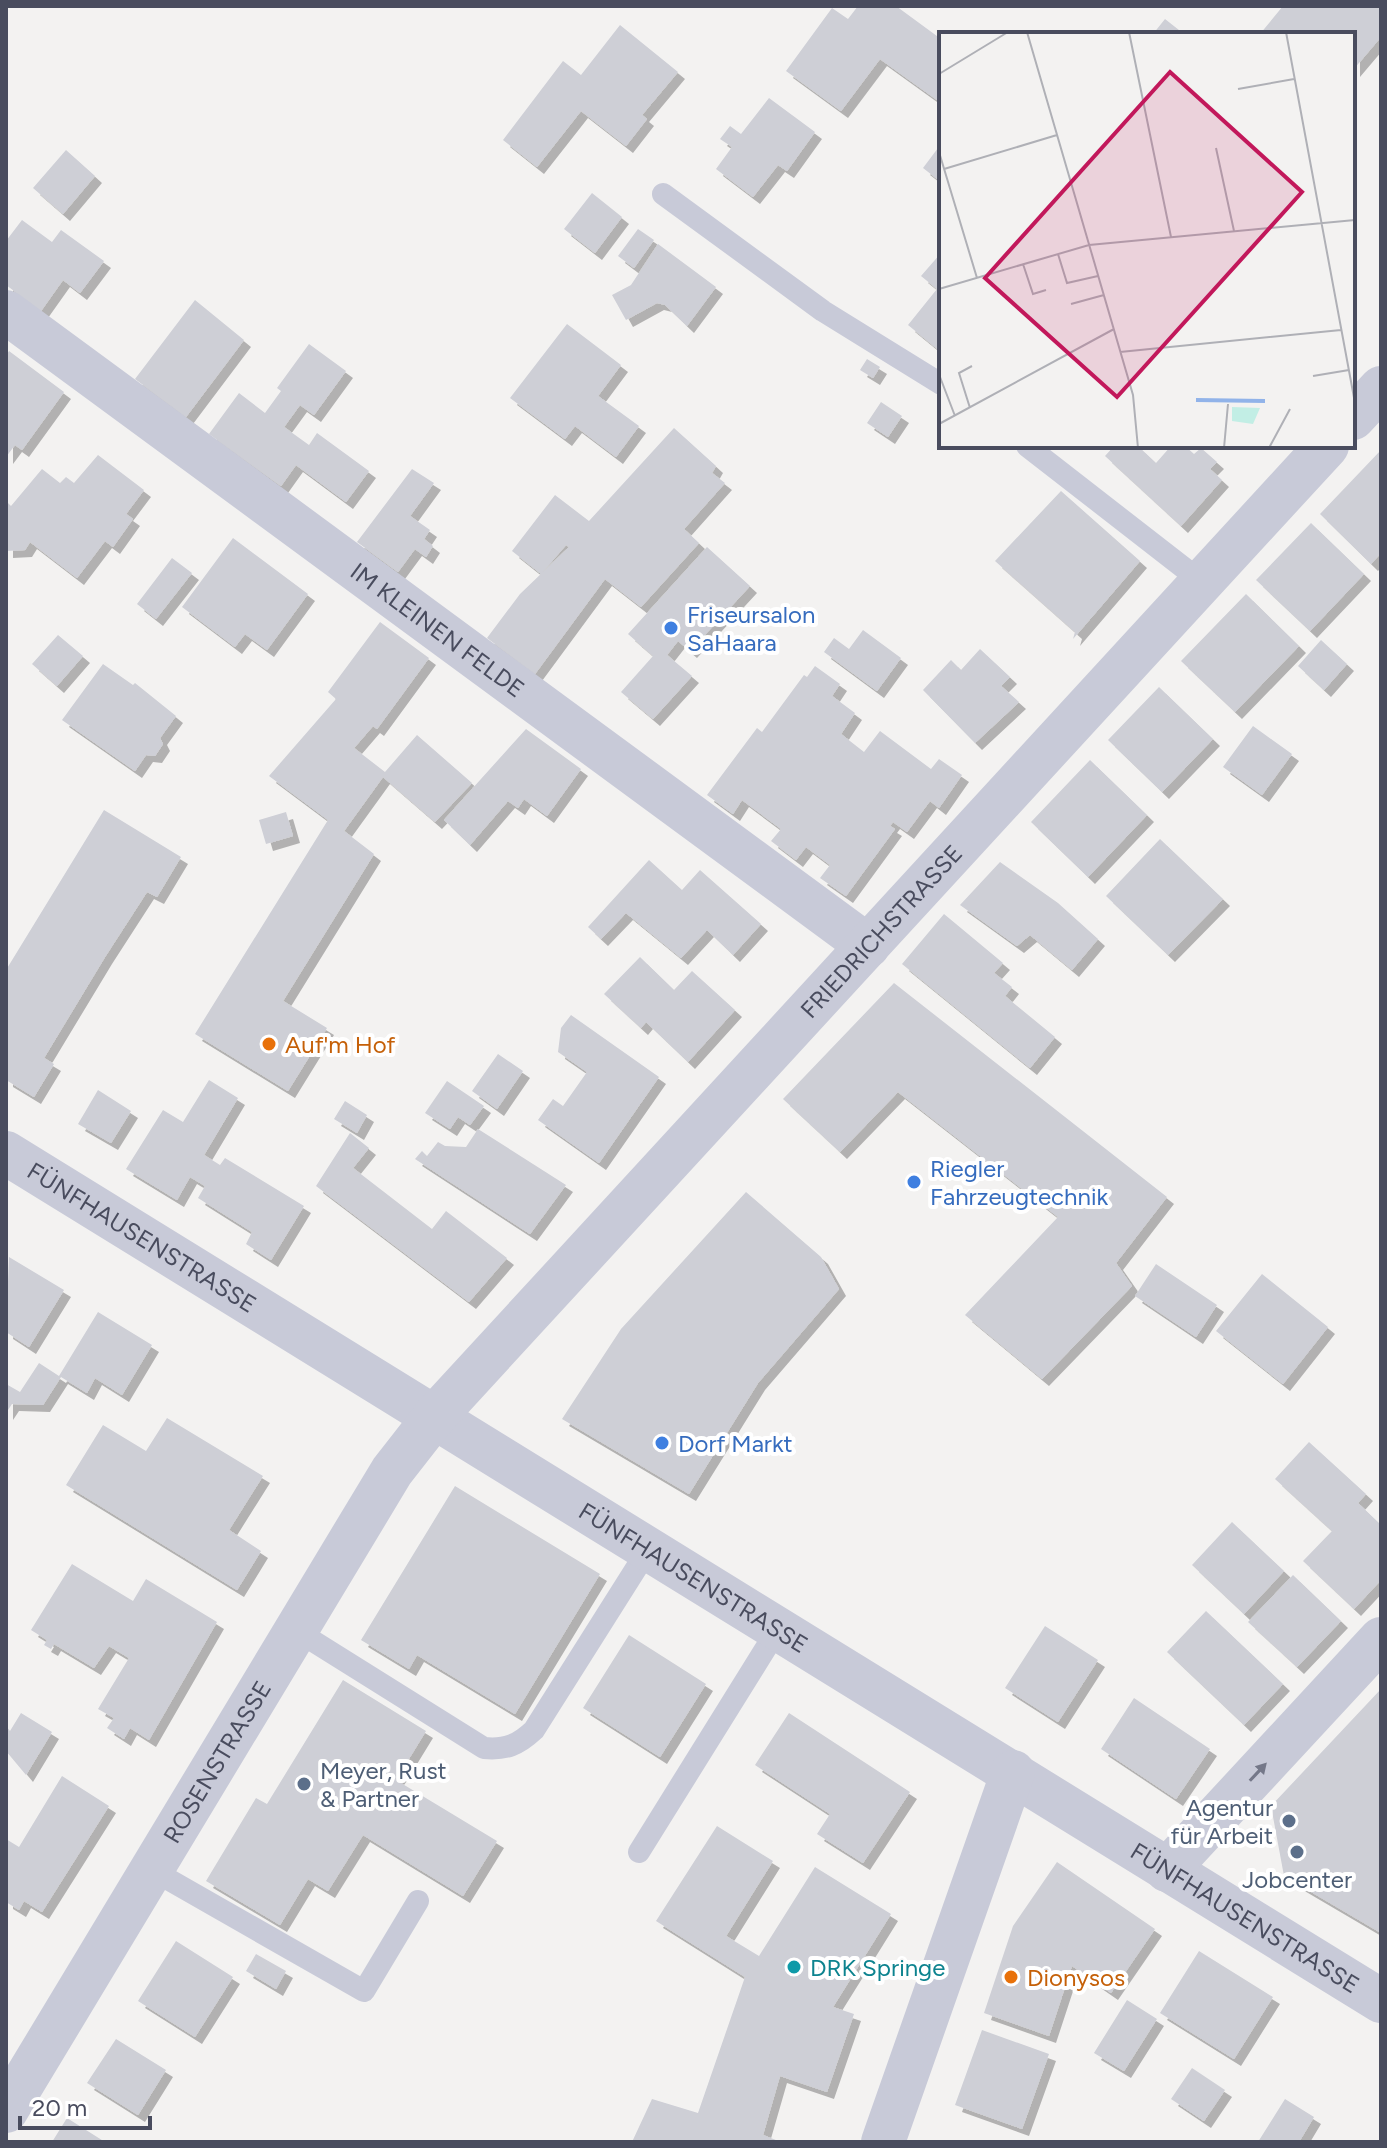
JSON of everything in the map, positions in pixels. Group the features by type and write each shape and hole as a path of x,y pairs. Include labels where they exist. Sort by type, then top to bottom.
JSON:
{"street":[{"name":"IM KLEINEN FELDE","path":"6,312 868,946"},
{"path":"1355,416 1381,388"},
{"name":"FRIEDRICHSTRASSE","path":"435,1416 1325,448"},
{"name":"FÜNFHAUSENSTRASSE","path":"6,1153 1381,2001"},
{"name":"ROSENSTRASSE","path":"6,2111 392,1471 435,1416"},
{"path":"1167,1870 1381,1639"},
{"path":"883,2142 1013,1772"}],"lane":[{"path":"663,194 823,311 939,383"},
{"path":"1030,448 1202,582"},
{"path":"297,1631 484,1748 510,1747 534,1730 649,1548"},
{"path":"639,1852 779,1627"},
{"path":"152,1870 364,1991 418,1901"}],"building":[{"path":"858,6 896,6 939,38 937,100 880,59 841,111 786,71 832,8 848,19"},
{"path":"1283,6 1381,6 1381,37 1355,68 1355,32 1262,32"},
{"path":"1165,19 1181,32 1155,32"},
{"path":"620,25 678,72 642,115 647,119 626,146 581,111 537,167 503,140 563,61 581,75"},
{"path":"769,98 815,132 787,171 778,165 753,197 716,169 732,147 720,139 730,126 741,134"},
{"path":"939,147 939,180 923,168"},
{"path":"66,150 95,176 63,214 33,188"},
{"path":"592,193 622,217 595,253 564,229"},
{"path":"22,220 52,242 61,230 104,261 80,293 63,280 41,311 6,285 6,241"},
{"path":"638,229 654,240 634,268 618,256"},
{"path":"658,244 716,287 687,326 665,305 657,303 626,320 612,295 631,285"},
{"path":"939,255 939,350 908,325 937,289 921,276"},
{"path":"195,300 244,340 186,417 135,379"},
{"path":"567,324 621,365 598,396 639,426 616,457 575,426 565,439 510,398"},
{"path":"309,344 346,371 314,415 300,405 284,427 309,445 317,433 369,471 346,502 296,465 281,486 209,434 239,393 265,413 281,391 277,388"},
{"path":"9,351 64,392 22,450 15,445 6,457 6,356"},
{"path":"867,359 880,367 873,378 860,370"},
{"path":"881,402 902,416 888,437 867,423"},
{"path":"674,428 716,466 712,473 725,483 684,529 699,543 641,607 605,579 535,674 487,638 520,594 541,574 512,551 555,495 589,521","holes":["566,545 569,547 542,573"]},
{"path":"1112,448 1140,448 1156,463 1169,448 1187,448 1194,454 1201,448 1217,462 1210,469 1222,480 1181,526 1105,456"},
{"path":"1381,450 1381,553 1371,564 1320,514"},
{"path":"98,455 144,490 126,514 133,519 113,547 105,541 77,578 30,542 25,550 6,551 6,501 11,506 42,469 60,483 66,477 74,483"},
{"path":"412,469 434,483 410,516 430,530 424,539 433,546 426,557 415,549 398,572 357,542"},
{"path":"1061,491 1140,561 1073,639 1075,632 995,561"},
{"path":"1311,523 1364,574 1310,631 1256,580"},
{"path":"233,538 308,594 267,650 245,634 235,647 182,607"},
{"path":"707,547 750,586 690,651 678,641 667,655 692,676 653,719 621,692 653,656 628,634"},
{"path":"172,558 192,573 156,619 137,604"},
{"path":"1246,594 1299,646 1235,712 1181,661"},
{"path":"380,622 429,658 377,729 373,726 354,748 385,772 417,735 472,783 435,822 383,777 344,831 374,854 283,1001 327,1028 288,1091 195,1034 328,820 269,776 336,699 328,692"},
{"path":"863,630 901,658 877,691 824,652 834,638 849,649"},
{"path":"58,635 83,656 57,686 32,664"},
{"path":"1321,640 1347,664 1324,690 1298,666"},
{"path":"980,649 1010,677 1001,686 1019,702 975,743 923,690 951,660 961,670"},
{"path":"103,664 133,685 135,683 176,716 160,738 163,744 155,756 146,755 135,771 62,720"},
{"path":"815,666 840,684 832,696 855,713 841,734 864,752 880,731 931,769 939,759 962,775 939,808 930,801 907,832 893,822 890,826 895,829 846,896 820,878 830,865 806,847 796,860 771,841 781,829 742,800 733,814 707,795 757,728 762,732 804,675 807,677"},
{"path":"1159,687 1213,739 1162,792 1108,740"},
{"path":"1253,726 1292,754 1262,795 1223,767"},
{"path":"526,729 581,769 547,816 524,799 518,808 508,801 470,845 444,820"},
{"path":"1090,760 1147,815 1088,877 1031,822"},
{"path":"104,810 181,857 157,897 147,892 105,957 44,1058 54,1064 34,1097 6,1080 6,970"},
{"path":"286,812 293,836 266,844 259,820"},
{"path":"1160,839 1223,899 1168,955 1106,896"},
{"path":"649,860 682,890 700,870 761,924 733,955 707,930 681,958 626,913 601,939 588,927"},
{"path":"1000,862 1058,903 1098,939 1072,970 1030,935 1017,946 960,905"},
{"path":"944,914 1003,963 994,973 1012,987 1005,996 1055,1037 1030,1068 902,964"},
{"path":"640,957 674,990 692,971 735,1010 688,1062 646,1022 641,1028 604,994"},
{"path":"894,983 1167,1197 1116,1263 1132,1286 1042,1379 965,1315 1058,1217 898,1092 840,1152 783,1099"},
{"path":"571,1015 659,1077 599,1163 538,1120 553,1099 563,1106 587,1072 558,1052 561,1028"},
{"path":"498,1054 523,1071 497,1109 472,1091"},
{"path":"209,1080 238,1098 204,1155 220,1165 225,1158 304,1206 271,1260 246,1244 252,1232 198,1198 205,1186 190,1177 177,1200 126,1169 163,1110 183,1122"},
{"path":"447,1081 484,1106 470,1125 458,1117 450,1129 425,1113"},
{"path":"98,1090 131,1111 111,1143 78,1124"},
{"path":"345,1101 367,1115 357,1133 334,1119"},
{"path":"478,1129 566,1185 530,1234 415,1159 422,1151 427,1156 438,1142 445,1146 466,1147"},
{"path":"350,1133 369,1148 353,1168 432,1229 446,1211 507,1258 469,1302 316,1186"},
{"path":"746,1192 821,1257 839,1289 758,1383 689,1494 562,1419 621,1329"},
{"path":"9,1257 64,1290 29,1347 6,1332"},
{"path":"1156,1264 1217,1305 1196,1337 1135,1296"},
{"path":"1262,1274 1328,1327 1283,1384 1216,1331"},
{"path":"98,1312 152,1345 122,1395 95,1378 87,1393 61,1377 43,1405 12,1404 6,1413 6,1384 20,1392 39,1363 59,1376"},
{"path":"167,1418 263,1476 229,1530 261,1551 237,1590 66,1485 103,1425 146,1451"},
{"path":"1309,1442 1366,1494 1358,1503 1381,1525 1381,1580 1354,1609 1303,1561 1332,1531 1275,1479"},
{"path":"455,1486 600,1574 515,1714 417,1655 409,1669 361,1640"},
{"path":"1232,1522 1284,1571 1244,1614 1192,1565"},
{"path":"72,1564 133,1601 146,1579 217,1622 149,1740 130,1728 124,1739 107,1728 114,1718 98,1709 129,1658 109,1646 94,1668 54,1644 51,1649 44,1645 47,1640 31,1630"},
{"path":"1293,1575 1341,1621 1297,1667 1248,1622"},
{"path":"1206,1611 1283,1684 1244,1725 1167,1652"},
{"path":"1045,1626 1098,1660 1058,1722 1005,1688"},
{"path":"629,1635 706,1684 660,1757 583,1708"},
{"path":"343,1680 426,1731 396,1780 497,1841 463,1896 363,1835 328,1891 308,1879 280,1925 206,1881 256,1798 267,1804"},
{"path":"1381,1689 1381,1933 1284,1876 1271,1806"},
{"path":"1134,1698 1210,1749 1176,1799 1101,1749"},
{"path":"21,1713 52,1732 26,1775 6,1751 6,1726 10,1731"},
{"path":"789,1713 910,1792 863,1863 817,1834 830,1814 755,1765"},
{"path":"62,1776 109,1806 42,1912 24,1901 19,1910 6,1902 6,1839 19,1847"},
{"name":"DRK Springe","path":"717,1826 773,1861 726,1936 759,1956 815,1867 891,1914 833,2007 854,2014 827,2092 780,2076 763,2135 781,2142 632,2142 652,2099 698,2113 745,1977 656,1921"},
{"path":"1057,1862 1155,1929 1111,1993 1072,1966 1049,2036 984,2013 1013,1926"},
{"path":"176,1941 233,1977 195,2037 138,2001"},
{"path":"1199,1951 1273,1997 1234,2059 1160,2013"},
{"path":"256,1954 286,1971 276,1989 246,1971"},
{"path":"1127,2000 1157,2019 1124,2071 1094,2053"},
{"path":"982,2030 1049,2054 1022,2129 955,2105"},
{"path":"116,2039 166,2070 138,2115 87,2083"},
{"path":"1192,2068 1225,2090 1204,2121 1171,2099"},
{"path":"1285,2099 1314,2117 1299,2142 1258,2142"},
{"path":"67,2118 105,2142 52,2142"}],"place":[{"name":"Friseursalon SaHaara","path":"671,628"},
{"name":"Auf'm Hof","path":"269,1044"},
{"name":"Riegler Fahrzeugtechnik","path":"914,1182"},
{"name":"Dorf Markt","path":"662,1443"},
{"name":"Meyer, Rust & Partner","path":"304,1784"},
{"name":"Agentur für Arbeit","path":"1289,1821"},
{"name":"Jobcenter","path":"1297,1852"},
{"name":"DRK Springe","path":"794,1967"},
{"name":"Dionysos","path":"1011,1977"}]}
